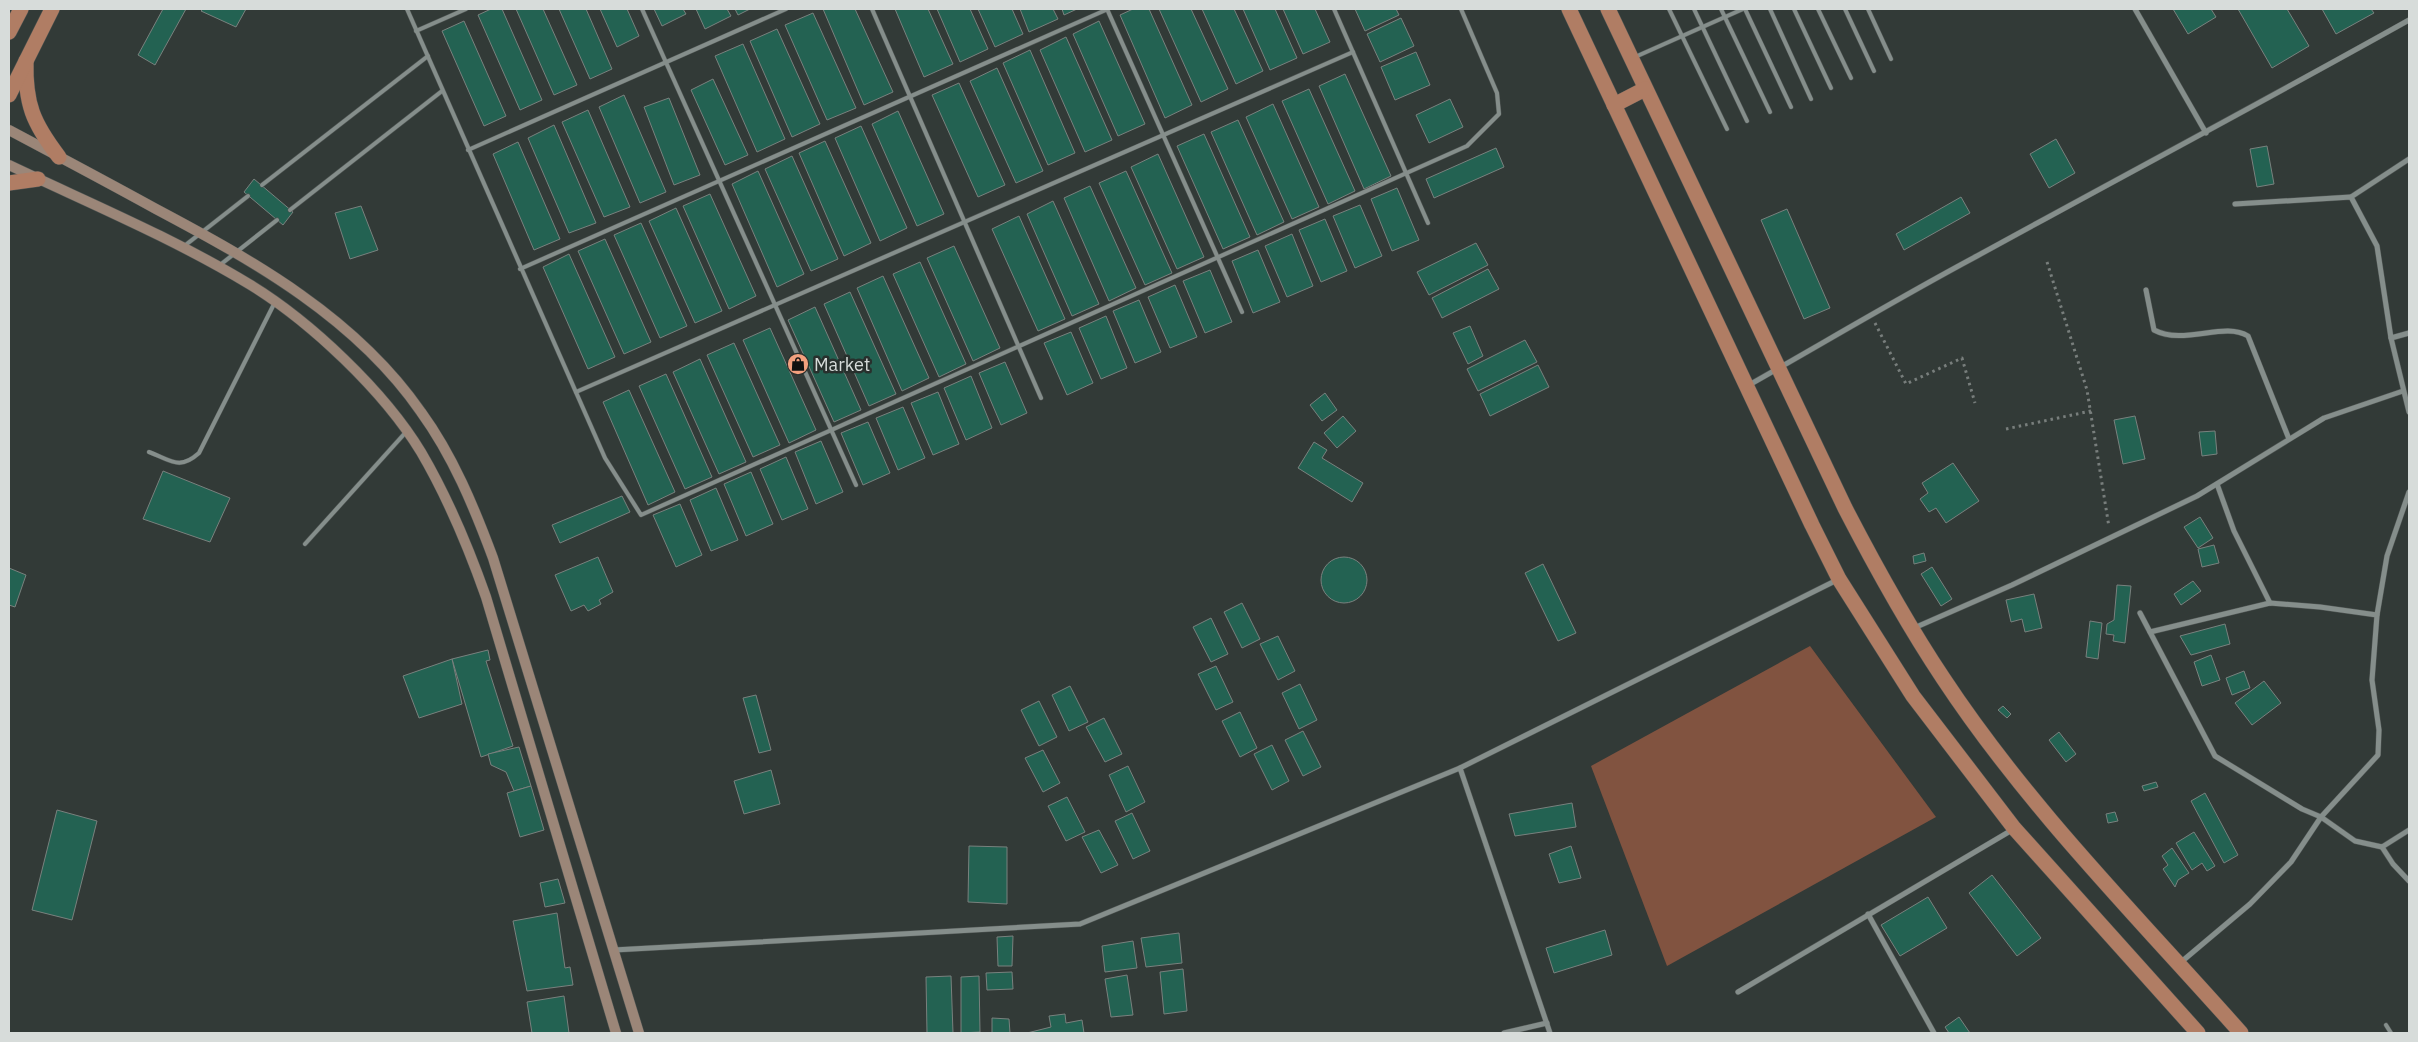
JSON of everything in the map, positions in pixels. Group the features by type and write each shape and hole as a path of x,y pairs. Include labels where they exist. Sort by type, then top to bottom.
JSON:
{"main road":[{"path":"9,32 21,9"},
{"path":"9,94 52,9"},
{"path":"1569,9 1746,387 1839,579 1913,696 2014,828 2198,1033"},
{"path":"1608,9 1871,560 1943,679 2004,761 2066,838 2242,1033"},
{"path":"26,61 25,90 35,120 59,157"},
{"path":"1614,105 1645,89"},
{"path":"9,130 201,232 270,272 312,302 351,334 387,370 421,411 450,459 476,511 493,558 639,1033"},
{"path":"9,164 218,266 275,302 336,351 377,394 420,450 446,498 469,548 486,597 616,1033"},
{"path":"9,183 38,179"}],"street":[{"path":"2135,9 2206,133"},
{"path":"1746,387 2137,168 2206,133 2409,20"},
{"path":"2236,204 2351,197 2409,159"},
{"path":"2351,197 2377,246 2391,338 2409,412"},
{"path":"2146,290 2154,330 2161,334 2188,336 2238,331 2248,336 2289,439"},
{"path":"2391,338 2409,333"},
{"path":"1913,628 2012,585 2197,496 2324,418 2403,391"},
{"path":"2217,484 2237,538 2270,603"},
{"path":"2179,963 2250,904 2291,862 2321,817 2378,755 2379,730 2372,680 2377,615 2387,556 2409,492"},
{"path":"614,950 1080,924 1460,768 1839,579"},
{"path":"2150,632 2270,603 2320,607 2377,615"},
{"path":"2140,613 2215,756 2302,809 2321,817 2355,840 2382,847 2393,864 2409,881"},
{"path":"1460,768 1550,1033"},
{"path":"1738,992 2014,828"},
{"path":"2382,847 2409,830"},
{"path":"1868,914 1934,1033"},
{"path":"1504,1033 1547,1023"}],"lane":[{"path":"406,9 605,458 641,515 1019,348 1467,146 1498,114 1497,93 1461,9"},
{"path":"416,31 466,9"},
{"path":"642,9 856,485"},
{"path":"468,150 786,9"},
{"path":"872,9 1041,398"},
{"path":"520,269 1108,9 1242,312"},
{"path":"1334,9 1428,223"},
{"path":"1669,9 1727,129"},
{"path":"1694,9 1746,121"},
{"path":"1721,9 1770,112"},
{"path":"1631,59 1744,9 1791,107"},
{"path":"1770,9 1811,99"},
{"path":"1794,9 1831,88"},
{"path":"1818,9 1851,78"},
{"path":"1845,9 1874,71"},
{"path":"1868,9 1891,59"},
{"path":"576,392 1353,52"},
{"path":"262,185 428,56"},
{"path":"290,210 442,91"},
{"path":"182,248 248,196"},
{"path":"218,266 277,220"},
{"path":"149,452 177,464 189,462 199,453 275,302"},
{"path":"306,544 406,432"},
{"path":"2386,1026 2391,1033"}],"path":[{"path":"2047,262 2087,390 2111,538"},
{"path":"1872,316 1906,384 1962,358 1975,403"},
{"path":"2006,429 2091,412"}],"shaded area":[{"path":"1810,646 1936,817 1667,966 1591,766"}],"building":[{"path":"163,9 186,9 155,65 138,55"},
{"path":"203,9 246,9 236,27 201,11"},
{"path":"491,9 502,9 542,100 520,110 478,15"},
{"path":"516,9 543,9 577,85 554,95"},
{"path":"559,9 586,9 612,69 590,79"},
{"path":"600,9 627,9 639,36 617,47"},
{"path":"654,9 683,9 686,14 662,26"},
{"path":"696,9 727,9 731,16 705,29"},
{"path":"735,9 750,9 738,15"},
{"path":"823,9 855,9 893,92 864,105"},
{"path":"895,9 928,9 953,64 924,77"},
{"path":"937,9 970,9 988,49 960,62"},
{"path":"978,9 1012,9 1023,34 995,47"},
{"path":"1020,9 1053,9 1058,19 1029,32"},
{"path":"1062,9 1077,9 1064,15"},
{"path":"1133,9 1149,9 1192,105 1165,118 1120,15"},
{"path":"1159,9 1191,9 1228,89 1201,102"},
{"path":"1202,9 1234,9 1263,71 1236,84"},
{"path":"1243,9 1275,9 1297,58 1270,70"},
{"path":"1283,9 1315,9 1330,42 1303,54"},
{"path":"1355,9 1396,9 1399,15 1365,31"},
{"path":"2173,9 2211,9 2216,17 2188,34"},
{"path":"2238,9 2287,9 2309,46 2272,68"},
{"path":"2322,9 2371,9 2374,13 2336,34"},
{"path":"813,13 856,108 827,120 785,25"},
{"path":"1401,18 1414,46 1380,62 1367,34"},
{"path":"464,21 506,116 484,126 442,31"},
{"path":"1099,21 1145,124 1118,136 1073,34"},
{"path":"777,29 820,124 792,137 750,41"},
{"path":"1066,37 1112,140 1085,152 1040,50"},
{"path":"743,44 785,139 757,152 715,56"},
{"path":"1030,50 1075,153 1048,165 1003,63"},
{"path":"1416,52 1430,85 1395,100 1381,67"},
{"path":"997,68 1043,171 1016,183 970,81"},
{"path":"1345,74 1391,176 1364,189 1319,86"},
{"path":"713,79 748,155 725,165 691,90"},
{"path":"959,83 1005,185 978,197 932,95"},
{"path":"1309,89 1355,191 1328,204 1282,101"},
{"path":"624,95 666,192 640,203 599,107"},
{"path":"669,98 700,175 674,185 644,107"},
{"path":"1450,99 1463,127 1429,143 1416,115"},
{"path":"1273,104 1319,207 1292,219 1246,117"},
{"path":"588,110 630,207 604,217 562,122"},
{"path":"898,111 944,214 917,226 872,124"},
{"path":"1238,120 1284,222 1257,235 1211,132"},
{"path":"554,125 596,223 569,233 528,138"},
{"path":"861,126 907,228 880,241 835,138"},
{"path":"1204,134 1250,237 1223,249 1177,146"},
{"path":"2056,139 2075,173 2049,188 2030,154"},
{"path":"825,141 871,243 844,256 799,153"},
{"path":"518,142 560,239 534,250 493,154"},
{"path":"2267,146 2274,184 2257,187 2250,149"},
{"path":"1496,148 1504,167 1434,198 1426,179"},
{"path":"1158,154 1204,257 1177,269 1131,167"},
{"path":"792,156 838,259 811,271 765,169"},
{"path":"758,171 804,274 777,287 732,184"},
{"path":"1126,171 1172,273 1145,285 1099,183"},
{"path":"254,179 293,212 283,225 244,192"},
{"path":"1090,186 1136,288 1109,301 1064,198"},
{"path":"1397,188 1419,240 1392,251 1371,199"},
{"path":"710,194 756,296 729,309 683,206"},
{"path":"1961,197 1970,213 1904,250 1896,234"},
{"path":"1053,201 1099,304 1072,316 1027,214"},
{"path":"1360,205 1382,256 1355,268 1333,216"},
{"path":"361,206 378,250 350,259 335,213"},
{"path":"676,208 722,311 695,323 649,221"},
{"path":"1787,209 1830,308 1804,319 1761,220"},
{"path":"1019,216 1065,319 1038,331 992,229"},
{"path":"1325,219 1347,271 1321,282 1299,230"},
{"path":"641,223 687,326 660,338 614,235"},
{"path":"1292,234 1313,286 1287,297 1265,246"},
{"path":"605,239 651,342 624,354 578,251"},
{"path":"1476,243 1488,265 1429,295 1417,272"},
{"path":"954,246 1000,348 973,361 927,258"},
{"path":"1258,250 1280,302 1253,313 1232,261"},
{"path":"569,254 615,357 588,369 543,267"},
{"path":"920,262 966,364 939,377 893,274"},
{"path":"1488,269 1499,289 1442,318 1432,298"},
{"path":"1210,270 1232,322 1205,333 1183,281"},
{"path":"883,276 929,378 902,391 857,288"},
{"path":"1175,285 1197,337 1170,348 1148,297"},
{"path":"850,292 896,394 869,406 824,304"},
{"path":"1139,300 1161,352 1135,363 1113,311"},
{"path":"815,307 861,410 834,422 788,320"},
{"path":"1106,316 1127,368 1101,379 1079,328"},
{"path":"1470,326 1483,356 1468,364 1453,333"},
{"path":"770,328 816,430 789,443 743,340"},
{"path":"1071,332 1093,383 1067,395 1044,343"},
{"path":"1525,340 1537,362 1478,391 1467,369"},
{"path":"734,343 780,445 753,457 707,355"},
{"path":"700,359 746,462 719,474 673,372"},
{"path":"1005,362 1027,413 1001,425 979,373"},
{"path":"1538,365 1549,387 1490,416 1480,394"},
{"path":"666,374 712,477 685,489 639,386"},
{"path":"971,376 992,428 966,440 944,388"},
{"path":"629,390 675,492 648,505 603,402"},
{"path":"938,392 959,444 933,455 911,403"},
{"path":"1325,393 1337,410 1322,421 1310,405"},
{"path":"903,407 925,458 898,470 876,418"},
{"path":"1343,416 1356,431 1337,448 1324,433"},
{"path":"2135,416 2145,459 2123,464 2114,420"},
{"path":"868,422 890,473 863,485 841,433"},
{"path":"2215,431 2217,454 2202,456 2199,432"},
{"path":"821,441 843,492 816,504 795,452"},
{"path":"1314,442 1327,450 1322,458 1363,483 1352,502 1298,468"},
{"path":"786,457 808,509 782,520 760,469"},
{"path":"1953,463 1979,501 1946,523 1936,508 1929,512 1920,499 1928,493 1922,483"},
{"path":"163,471 230,498 210,542 143,519"},
{"path":"751,472 773,524 746,536 724,484"},
{"path":"716,488 738,540 711,551 690,500"},
{"path":"622,496 630,512 560,543 552,525"},
{"path":"680,504 702,555 676,567 653,515"},
{"path":"2200,517 2213,538 2198,548 2184,527"},
{"path":"2214,545 2219,563 2202,567 2198,549"},
{"path":"1924,553 1926,561 1914,564 1913,556"},
{"path":"598,557 613,592 599,600 601,604 588,611 584,605 571,611 555,575"},
{"path":"1344,557 1357,561 1363,567 1367,580 1363,593 1357,599 1344,603 1331,599 1325,593 1321,580 1325,567 1331,561"},
{"path":"1543,564 1576,633 1558,641 1525,573"},
{"path":"1932,567 1952,599 1941,606 1921,574"},
{"path":"9,568 26,575 15,607 9,605"},
{"path":"2193,581 2201,591 2181,605 2174,594"},
{"path":"2117,585 2131,586 2125,643 2113,641 2114,635 2106,634 2107,624 2114,620"},
{"path":"2034,594 2042,628 2025,632 2022,619 2011,622 2006,600"},
{"path":"1242,603 1260,639 1242,648 1224,612"},
{"path":"1211,618 1228,654 1211,662 1193,627"},
{"path":"2090,621 2102,623 2098,659 2086,657"},
{"path":"2225,624 2230,644 2191,655 2180,636"},
{"path":"1278,636 1295,671 1278,680 1260,644"},
{"path":"488,650 490,660 486,661 513,746 481,757 452,659"},
{"path":"2211,655 2220,680 2202,686 2194,662"},
{"path":"452,659 462,704 419,718 403,676"},
{"path":"1216,666 1233,702 1216,710 1198,674"},
{"path":"2244,671 2250,688 2232,695 2226,678"},
{"path":"2264,681 2281,703 2252,725 2235,703"},
{"path":"1300,684 1317,720 1299,729 1282,693"},
{"path":"1070,686 1088,722 1069,731 1052,695"},
{"path":"756,695 771,750 759,753 743,698"},
{"path":"1039,701 1057,737 1039,746 1021,710"},
{"path":"2003,706 2011,714 2007,718 1998,710"},
{"path":"1240,712 1257,748 1240,757 1222,721"},
{"path":"1104,718 1122,754 1105,762 1086,727"},
{"path":"1303,731 1321,767 1303,776 1285,740"},
{"path":"2059,732 2076,754 2066,762 2049,740"},
{"path":"1272,745 1289,781 1272,790 1254,754"},
{"path":"519,747 531,786 514,791 506,772 491,765 488,754"},
{"path":"1043,750 1060,783 1043,792 1025,758"},
{"path":"1128,766 1145,802 1126,812 1109,775"},
{"path":"771,770 780,804 744,814 734,781"},
{"path":"2156,782 2158,787 2144,791 2142,786"},
{"path":"531,786 544,830 520,837 507,793"},
{"path":"2205,793 2238,855 2224,863 2191,801"},
{"path":"1067,797 1085,832 1066,841 1048,806"},
{"path":"1572,803 1576,827 1515,836 1509,814"},
{"path":"57,810 97,821 72,920 32,910"},
{"path":"2115,812 2118,821 2108,823 2106,814"},
{"path":"1132,813 1150,851 1133,859 1115,821"},
{"path":"1099,830 1118,865 1101,873 1082,837"},
{"path":"2194,832 2215,866 2207,871 2202,863 2192,870 2176,843"},
{"path":"969,846 1007,847 1007,904 968,902"},
{"path":"1571,846 1581,878 1559,883 1549,854"},
{"path":"2172,848 2189,873 2178,880 2175,887 2163,869 2168,865 2162,856"},
{"path":"1992,875 2041,938 2017,956 1969,893"},
{"path":"558,879 565,903 545,907 540,883"},
{"path":"1928,897 1947,928 1900,956 1881,925"},
{"path":"557,913 565,968 570,967 573,985 527,991 513,921"},
{"path":"1605,930 1612,955 1554,973 1546,948"},
{"path":"1179,933 1182,963 1146,967 1141,938"},
{"path":"1013,936 1012,966 998,966 997,937"},
{"path":"1133,941 1137,968 1105,972 1102,946"},
{"path":"1183,969 1187,1011 1164,1014 1160,972"},
{"path":"1012,972 1013,989 987,990 986,973"},
{"path":"1127,975 1133,1015 1111,1017 1105,979"},
{"path":"951,976 953,1033 927,1033 926,977"},
{"path":"979,976 980,1032 961,1033 961,977"},
{"path":"564,996 569,1033 532,1033 527,1002"},
{"path":"1065,1014 1066,1023 1082,1020 1084,1033 1027,1033 1051,1027 1049,1016"},
{"path":"1959,1017 1970,1033 1949,1033 1945,1027"},
{"path":"992,1018 1009,1019 1010,1033 992,1033"}],"place":[{"name":"Market","path":"798,364"}]}
